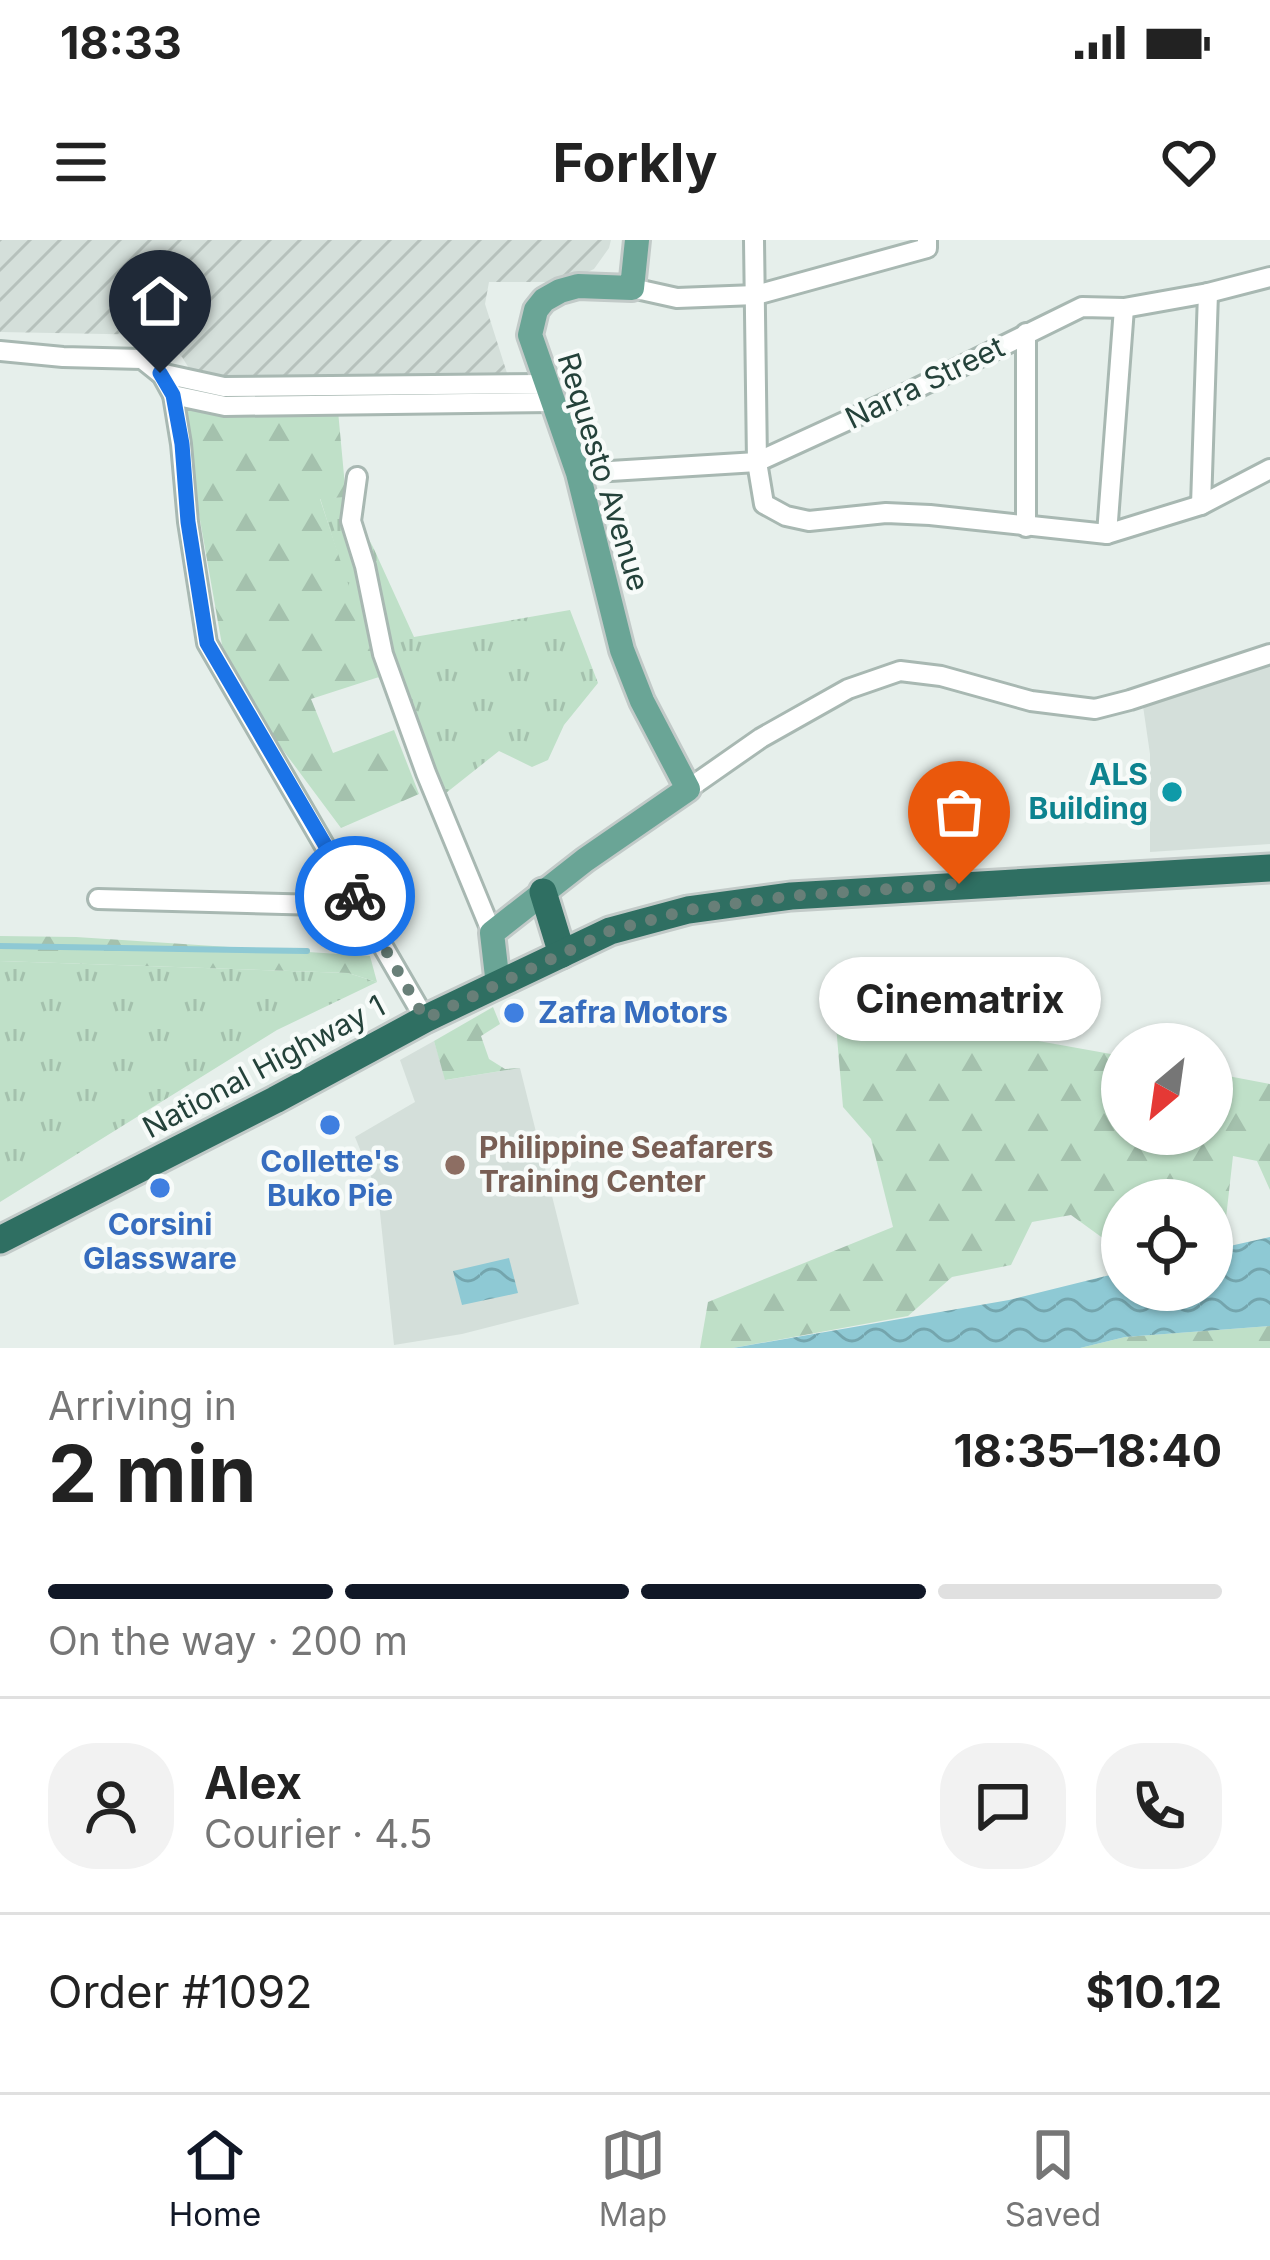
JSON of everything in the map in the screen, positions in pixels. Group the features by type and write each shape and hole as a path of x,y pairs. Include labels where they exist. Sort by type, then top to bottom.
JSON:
{"highway":[{"name":"National Highway 1","path":"0,1240 425,1019 610,931 688,910 791,896 1270,868"},
{"path":"543,892 562,954"}],"main road":[{"path":"632,288 637,240"},
{"name":"Requesto Avenue","path":"632,288 578,286 560,291 544,301 531,321 530,334 578,473 622,650 642,701 688,789"},
{"path":"498,985 492,934 688,789"}],"street":[{"path":"754,240 758,462 764,504 786,516 808,521 886,513 930,515 1107,534 1202,505 1270,469"},
{"path":"632,288 677,298 756,295 927,248 927,240"},
{"name":"Narra Street","path":"578,473 758,462 1082,308 1124,308 1270,277"},
{"path":"1202,505 1208,293"},
{"path":"1107,534 1124,308"},
{"path":"1026,333 1026,526"},
{"path":"0,351 142,359 160,373 173,395 182,444 188,522 207,643 425,1019"},
{"path":"160,373 224,387 550,393"},
{"path":"173,395 225,406 550,393"},
{"path":"357,477 351,521 383,654 492,934"},
{"path":"688,789 760,738 848,689 900,671 1095,709 1270,654"},
{"path":"98,899 360,906"}],"shaded area":[{"path":"0,240 611,240 594,269 566,282 489,282 485,304 514,395 337,400 197,381 182,357 158,335 0,332"},
{"path":"1270,665 1270,844 1150,852 1150,754 1143,706"},
{"name":"Philippine Seafarers Training Center","path":"434,1041 446,1080 520,1068 579,1304 462,1334 394,1345 378,1194 355,1137 415,1102 400,1060"}],"green space":[{"path":"175,378 337,400 346,497 320,499 379,677 311,699 333,753 394,730 419,794 341,828 271,734 222,645"},
{"path":"346,497 414,637 570,610 598,683 564,725 548,760 532,767 499,751 446,793 374,670 320,498"},
{"path":"0,936 370,956 377,982 348,973 0,961"},
{"path":"0,961 348,973 377,982 277,1030 0,1202"},
{"path":"493,1007 500,1024 481,1036 489,1059 505,1069 520,1068 445,1080 434,1041"},
{"path":"835,1014 993,1033 1101,1052 1101,1155 1233,1155 1233,1077 1270,1084 1270,1190 1257,1161 1233,1156 1230,1179 1101,1179 1101,1237 1071,1215 1032,1222 1011,1265 952,1277 908,1316 733,1348 700,1348 708,1302 893,1227 871,1139 843,1107"},
{"path":"1270,1326 1270,1348 1080,1348 1125,1337"}],"water":[{"path":"1270,1237 1270,1326 1125,1337 1080,1348 733,1348 1009,1300 1101,1277 1101,1311 1233,1311 1233,1245"},
{"path":"509,1258 518,1293 462,1305 453,1271"}],"waterway":[{"path":"0,946 307,951"}],"way so far":[{"path":"355,896 425,1019 610,931 688,910 791,896 959,884"}],"place":[{"name":"ALS Building","path":"1172,792"},
{"name":"Cinematrix","path":"959,884"},
{"name":"Zafra Motors","path":"514,1013"},
{"name":"Collette's Buko Pie","path":"330,1125"},
{"name":"Philippine Seafarers Training Center","path":"455,1165"},
{"name":"Corsini Glassware","path":"160,1188"}],"route":[{"path":"160,373 173,395 182,444 188,522 207,643 355,896"}]}
